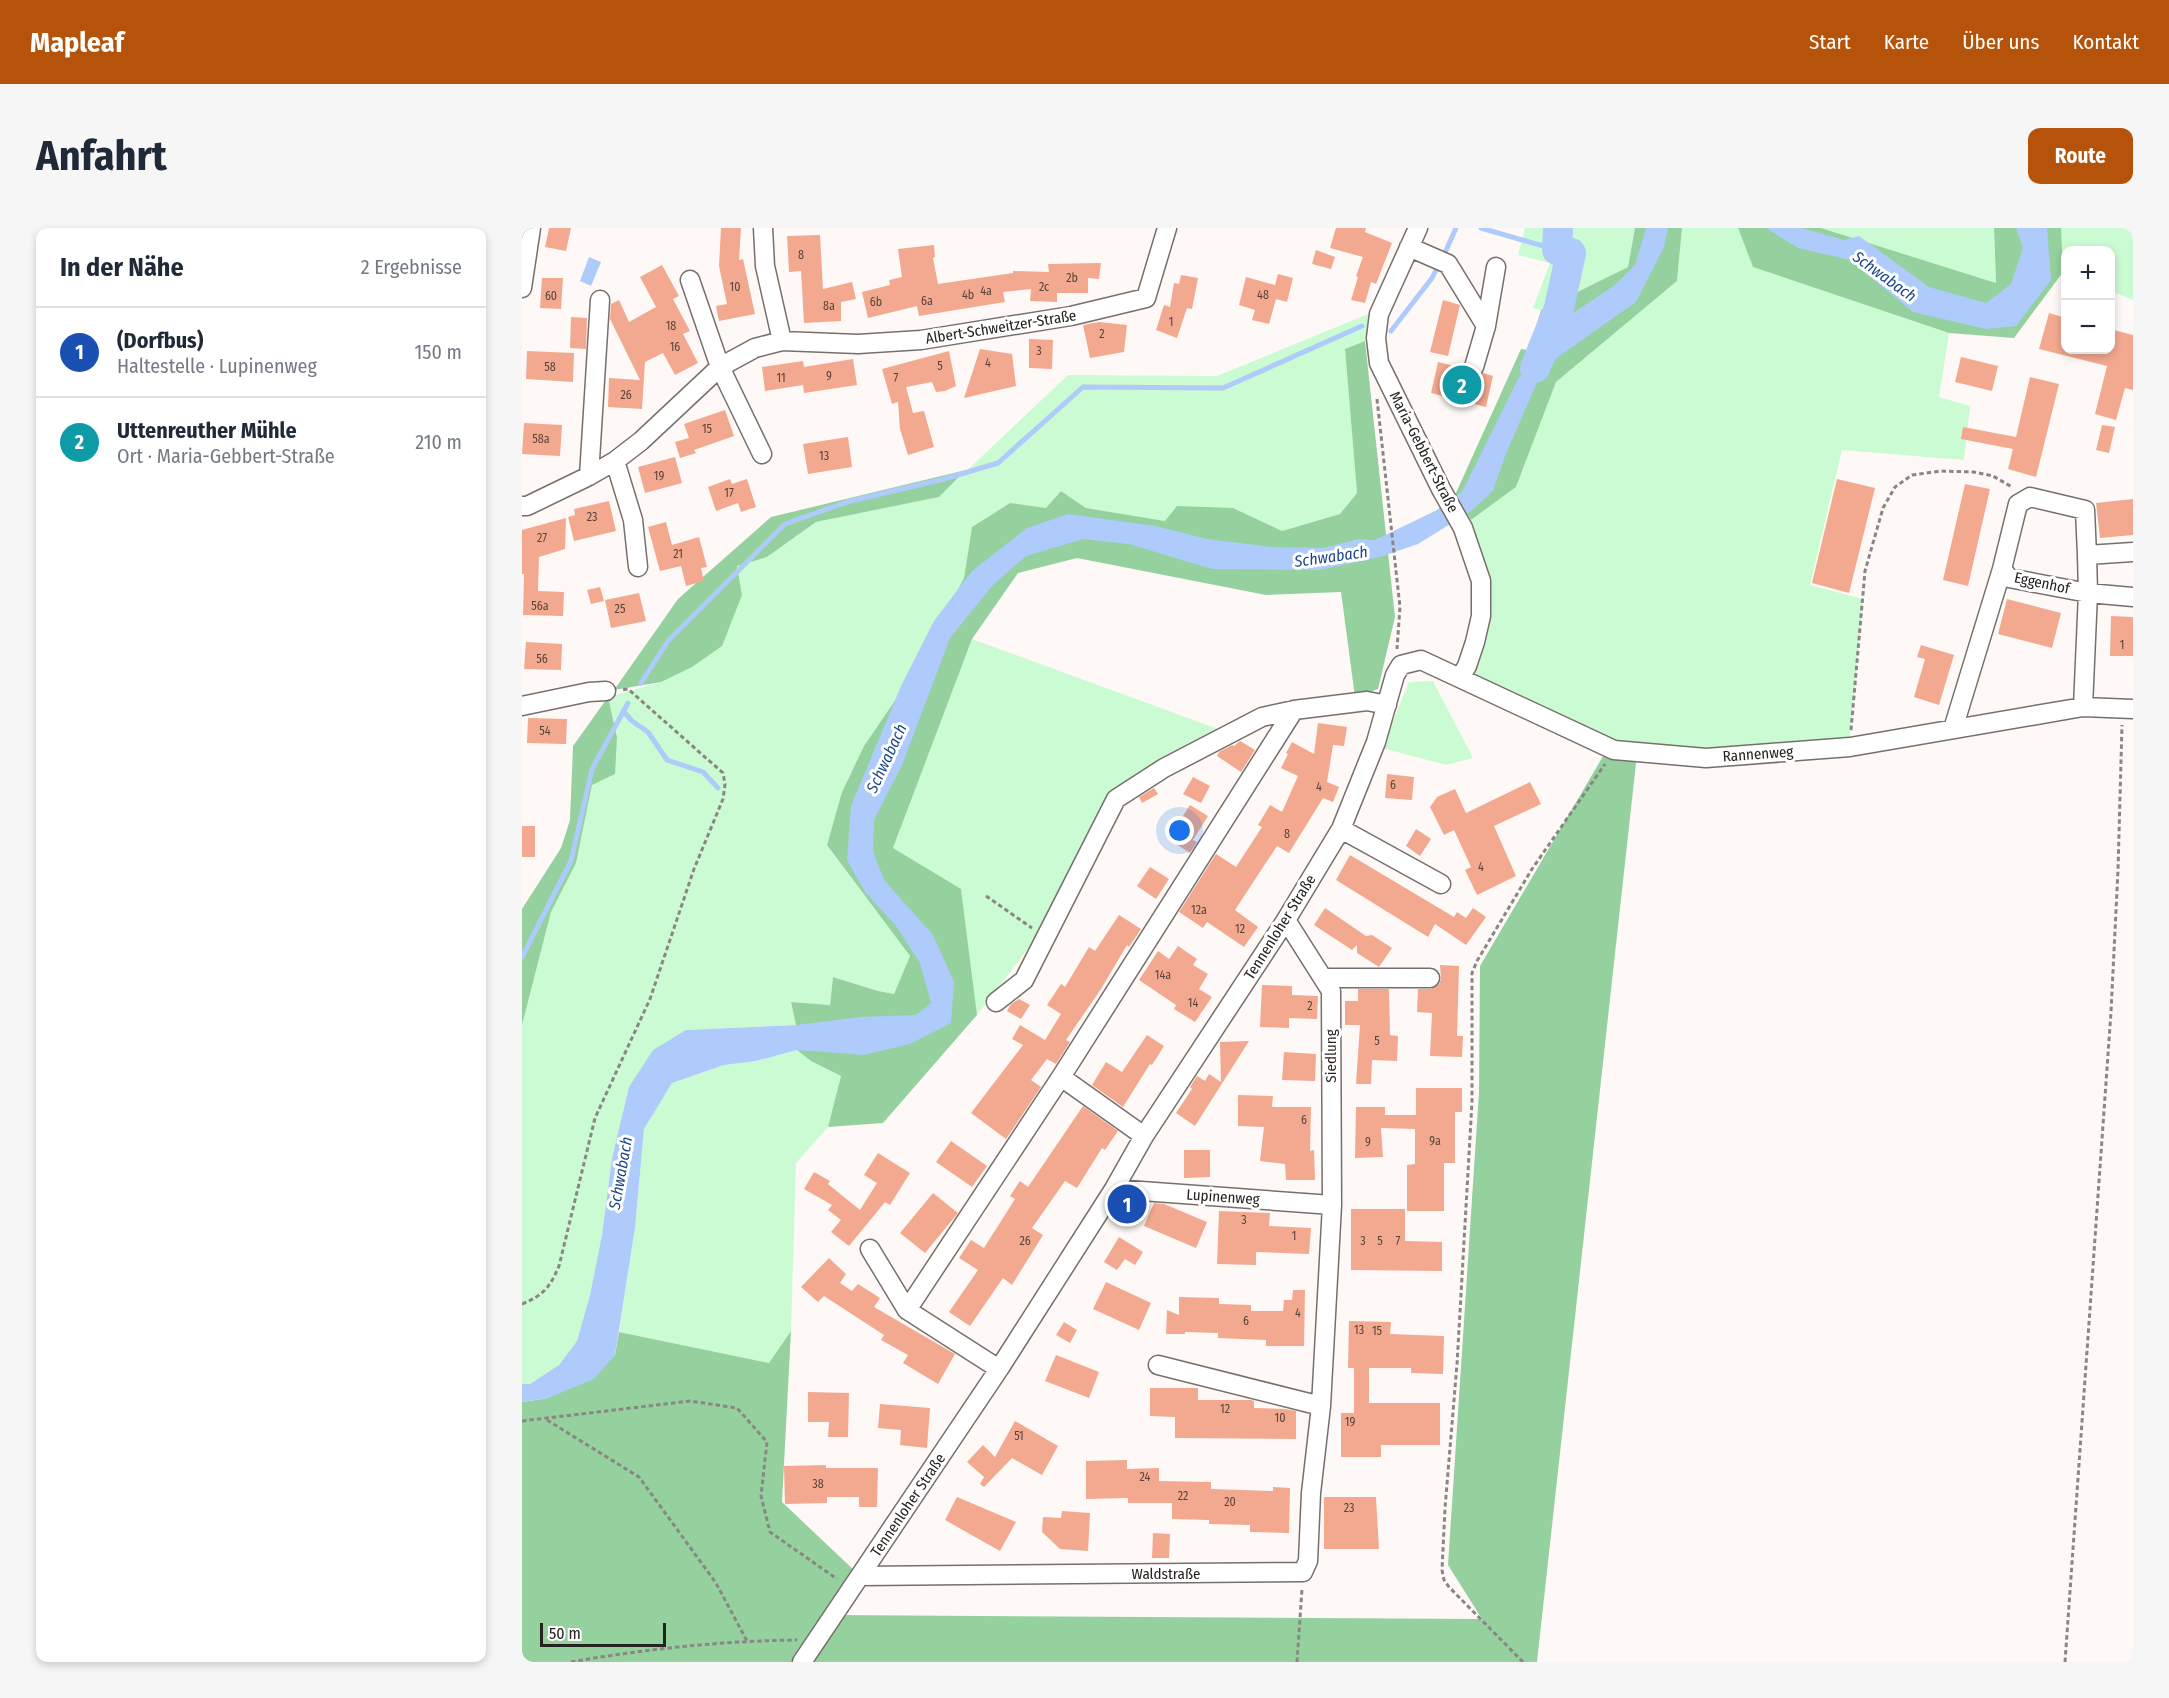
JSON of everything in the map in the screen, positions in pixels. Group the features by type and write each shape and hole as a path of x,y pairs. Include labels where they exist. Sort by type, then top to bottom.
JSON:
{"street":[{"path":"763,228 765,266 782,342"},
{"name":"Albert-Schweitzer-Straße","path":"522,506 527,506 589,476 615,461 641,441 720,367 755,348 782,342 858,344 921,340 1071,316 1146,298 1167,228"},
{"name":"Maria-Gebbert-Straße","path":"1418,228 1379,314 1377,338 1379,363 1441,489 1463,528 1482,581 1480,616 1475,642 1467,666 1460,678"},
{"path":"522,288 528,235"},
{"path":"1409,247 1448,264 1485,326"},
{"path":"1474,367 1485,326 1496,267"},
{"path":"690,280 720,367 762,454"},
{"path":"589,476 600,300"},
{"path":"615,461 633,520 638,567"},
{"name":"Eggenhof","path":"2084,707 2088,593 2085,510 2030,497 2018,504 2002,569 2009,578 2088,593 2133,597"},
{"path":"2087,555 2133,552"},
{"path":"1953,729 2002,569"},
{"name":"Rannenweg","path":"1401,665 1421,660 1614,750 1706,758 1850,747 2084,707 2127,709"},
{"name":"Tennenloher Straße","path":"802,1662 999,1369 1114,1189 1144,1136 1286,920 1341,829 1376,742 1395,675 1401,665"},
{"path":"522,706 589,692 606,691"},
{"path":"996,1002 1024,980 1116,799 1164,768 1262,717 1294,710 1367,701 1387,705"},
{"path":"907,1310 1061,1077 1294,710"},
{"path":"1341,829 1441,884"},
{"name":"Siedlung","path":"1286,920 1331,991 1332,1205"},
{"path":"1323,978 1430,978"},
{"path":"1061,1077 1144,1136"},
{"name":"Lupinenweg","path":"1114,1189 1332,1205"},
{"path":"1303,1572 1308,1561 1311,1493 1321,1406 1332,1205"},
{"path":"870,1249 907,1310 999,1369"},
{"path":"1158,1365 1321,1406"},
{"name":"Waldstraße","path":"856,1583 1303,1572"}],"path":[{"path":"1377,392 1386,490 1401,607 1396,645 1401,665"},
{"path":"1850,747 1865,571 1883,507 1895,487 1912,475 1941,471 1974,472 1994,476 2030,497"},
{"path":"522,1304 548,1289 559,1266 595,1118 650,999 694,869 723,799 725,784 723,773 628,689 606,691"},
{"path":"2065,1662 2111,1011 2127,709"},
{"path":"1522,1662 1449,1587 1444,1580 1442,1570 1458,1352 1472,1102 1472,973 1532,869 1614,750"},
{"path":"986,896 1045,938"},
{"path":"522,1421 690,1401 737,1408 767,1443 761,1496 770,1532 856,1583"},
{"path":"545,1419 639,1477 716,1583 747,1641"},
{"path":"1297,1662 1303,1572"},
{"path":"571,1662 611,1655 747,1641 816,1640"}],"green space":[{"path":"1525,228 1635,228 1628,267 1541,310 1533,308 1550,263 1518,255"},
{"path":"1635,228 1682,228 1677,281 1556,382 1516,487 1471,520 1455,495 1521,349 1529,350 1541,310 1628,267"},
{"path":"1682,228 1738,228 1753,267 1949,333 1939,397 1970,406 1964,460 1842,450 1810,585 1863,599 1849,746 1637,754 1473,679 1490,576 1471,520 1516,487 1556,382 1677,281"},
{"path":"1738,228 1821,228 1996,283 1994,228 2061,228 2061,275 2014,338 1949,333 1753,267"},
{"path":"1821,228 1994,228 1996,283"},
{"path":"2061,228 2133,228 2133,300 2115,293 2115,246 2062,246"},
{"path":"1373,312 1365,341 1345,349 1357,493 1340,514 1282,531 1233,508 1166,521 1086,508 1061,491 1046,508 1010,503 972,527 964,578 913,674 864,746 842,792 827,845 910,956 894,994 833,977 830,1005 791,1002 796,1025 686,1030 629,1087 612,1158 602,1235 590,1295 577,1341 559,1365 530,1384 522,1384 522,1025 551,912 576,863 592,785 617,737 608,697 661,682 742,595 737,566 767,557 816,522 939,497 1068,375 1217,376"},
{"path":"1365,341 1395,617 1378,689 1355,697 1341,592 1266,595 1077,558 1018,573 972,639 893,848 961,889 977,1015 883,1123 828,1127 841,1076 811,1061 797,1050 796,1025 791,1002 830,1005 833,977 894,994 910,956 827,845 842,792 864,746 913,674 964,578 972,527 1010,503 1046,508 1061,491 1086,508 1165,521 1177,506 1233,508 1282,531 1340,514 1357,493 1345,349"},
{"path":"966,470 939,497 816,522 767,557 737,566 742,595 722,646 692,667 661,682 614,690 678,599 771,517"},
{"path":"972,639 1218,729 1110,796 1040,933 977,1015 961,890 893,848"},
{"path":"1433,681 1473,758 1446,765 1382,748 1409,682"},
{"path":"608,697 617,737 615,774 592,785 576,863 551,912 522,1025 522,909 561,848 570,820 573,746"},
{"path":"1609,746 1637,754 1537,1662 522,1662 522,1402 548,1398 615,1355 619,1332 769,1363 791,1331 782,1502 858,1574 833,1615 1482,1619 1448,1565 1479,1092 1480,966"},
{"path":"797,1050 811,1061 841,1076 828,1127 796,1163 791,1331 769,1363 619,1332 635,1228 644,1129 672,1083 724,1065 756,1061"}],"water":[{"path":"1646,228 1668,228 1664,247 1636,302 1558,357 1539,378 1505,456 1493,491 1471,511 1418,544 1380,557 1319,570 1212,569 1129,544 1083,539 1026,556 993,585 950,638 902,765 874,820 873,851 884,880 933,935 954,982 951,1023 910,1044 864,1055 797,1050 756,1061 724,1065 672,1083 644,1129 635,1228 615,1355 594,1379 548,1398 522,1402 522,1384 530,1384 559,1365 577,1341 590,1295 602,1235 612,1158 629,1087 653,1050 686,1030 796,1025 861,1017 916,1015 931,1003 920,963 896,926 865,892 847,860 851,806 901,686 934,621 972,571 1027,528 1068,514 1155,526 1207,539 1272,547 1323,548 1359,539 1375,540 1435,511 1462,492 1518,379 1541,345 1564,319 1615,285 1635,265"},
{"path":"1766,228 1801,228 1844,240 1859,236 1929,287 1986,303 2011,284 2023,248 2016,228 2047,228 2051,280 2016,326 1986,329 1913,312 1850,260 1798,248"},
{"path":"589,257 601,262 591,286 580,281"}],"building":[{"path":"549,228 571,228 566,251 545,247"},
{"path":"721,228 741,228 739,260 743,259 755,314 719,321 716,306 727,304 719,266"},
{"path":"1336,228 1366,228 1365,232 1392,243 1376,284 1371,282 1365,303 1351,300 1363,257 1330,248"},
{"path":"820,235 823,289 852,282 856,299 841,302 841,321 804,323 801,271 789,272 787,236"},
{"path":"934,245 935,257 933,258 938,284 1013,273 1013,271 1049,272 1048,264 1101,263 1099,279 1088,278 1088,293 1057,293 1057,302 1030,301 1031,289 1003,292 1005,302 919,316 917,306 868,318 862,292 890,285 889,280 902,277 898,249"},
{"path":"1316,250 1335,257 1331,269 1312,264"},
{"path":"662,265 679,296 673,299 690,331 683,334 698,363 675,375 663,353 645,362 642,409 608,407 609,378 640,380 610,319 611,304 619,300 629,322 656,307 640,277"},
{"path":"1278,274 1293,278 1287,302 1276,299 1269,324 1252,320 1255,310 1239,305 1246,277 1275,285"},
{"path":"1181,275 1198,278 1192,309 1187,308 1177,338 1156,330 1164,305 1170,307 1174,283 1179,284"},
{"path":"542,278 563,278 561,309 540,308"},
{"path":"1443,300 1460,305 1448,356 1430,352"},
{"path":"2049,313 2061,317 2061,354 2115,354 2115,330 2133,335 2133,390 2125,388 2116,420 2095,414 2107,366 2039,349"},
{"path":"571,317 587,318 586,349 570,348"},
{"path":"1099,322 1127,325 1124,352 1090,358 1083,325"},
{"path":"1029,339 1053,340 1052,369 1029,368"},
{"path":"980,349 1012,354 1016,386 964,398"},
{"path":"527,351 574,353 573,382 526,379"},
{"path":"949,351 956,386 936,392 932,382 906,387 913,413 924,411 934,447 908,455 900,429 898,402 892,404 882,369"},
{"path":"1961,357 1998,366 1992,391 1955,382"},
{"path":"853,359 857,385 804,393 803,385 765,391 762,367 803,361 804,367"},
{"path":"1438,362 1463,368 1471,378 1477,378 1483,373 1493,376 1486,407 1431,393"},
{"path":"2030,377 2059,384 2036,477 2008,469 2013,449 1961,439 1963,427 2016,437"},
{"path":"725,410 734,436 694,450 696,453 680,458 675,442 689,438 684,424"},
{"path":"524,423 562,425 560,456 522,454"},
{"path":"2102,425 2115,427 2109,453 2096,450"},
{"path":"848,437 852,467 808,474 803,444"},
{"path":"675,457 682,483 645,493 638,467"},
{"path":"730,479 732,484 747,479 756,507 741,512 738,503 716,511 708,487"},
{"path":"1837,479 1875,488 1849,593 1812,583"},
{"path":"1965,484 1990,489 1968,586 1943,580"},
{"path":"2133,499 2133,535 2100,538 2096,503"},
{"path":"609,501 616,531 574,541 568,517 575,515 574,509"},
{"path":"566,518 565,549 539,557 538,591 564,592 563,616 523,615 522,530"},
{"path":"666,522 672,545 699,537 707,567 701,568 704,581 686,586 681,566 660,571 648,527"},
{"path":"600,587 604,601 591,604 587,590"},
{"path":"639,593 646,621 611,628 605,600"},
{"path":"2007,599 2061,613 2052,648 1998,634"},
{"path":"2111,616 2133,617 2133,656 2110,656"},
{"path":"526,642 562,644 561,670 524,669"},
{"path":"1921,645 1954,655 1939,705 1914,697 1925,659 1917,657"},
{"path":"528,718 567,719 566,744 527,743"},
{"path":"1318,723 1347,727 1344,746 1333,745 1327,782 1339,787 1333,802 1323,798 1289,853 1277,846 1235,910 1258,927 1244,947 1207,922 1203,928 1179,912 1216,854 1236,867 1262,827 1258,825 1270,805 1282,812 1298,776 1281,768 1288,754 1286,753 1292,742 1314,754"},
{"path":"1240,741 1255,750 1241,772 1217,756 1219,752"},
{"path":"1387,774 1414,777 1412,800 1385,798"},
{"path":"1193,777 1210,786 1201,803 1183,794"},
{"path":"1530,782 1541,804 1494,826 1516,876 1477,895 1465,870 1471,867 1454,830 1444,835 1430,807 1437,797 1455,789 1466,813"},
{"path":"1154,788 1158,794 1142,803 1139,797"},
{"path":"1190,805 1208,816 1193,840 1197,842 1190,853 1168,839"},
{"path":"522,826 535,826 535,857 522,857"},
{"path":"1416,829 1431,839 1420,856 1406,846"},
{"path":"1350,855 1454,917 1457,912 1466,918 1473,908 1486,917 1466,945 1435,924 1428,937 1336,880"},
{"path":"1150,867 1169,879 1156,899 1137,886"},
{"path":"1325,908 1366,936 1372,935 1392,948 1379,967 1357,953 1357,945 1352,950 1314,925"},
{"path":"1119,915 1141,929 1129,947 1127,945 1101,989 1066,1040 1070,1042 1056,1064 1047,1059 1031,1080 1041,1087 1006,1139 971,1113 1023,1045 1012,1039 1020,1025 1045,1040 1061,1014 1047,1005 1061,984 1065,987 1089,947 1095,951"},
{"path":"1178,946 1197,959 1193,965 1208,974 1199,989 1212,997 1195,1022 1174,1009 1176,1005 1139,980 1158,951 1169,959"},
{"path":"1440,965 1459,966 1457,1036 1463,1036 1462,1057 1430,1056 1432,1013 1417,1012 1418,989 1431,989 1439,984"},
{"path":"1262,985 1292,986 1292,995 1318,996 1317,1019 1289,1018 1289,1028 1260,1027"},
{"path":"1358,989 1389,989 1390,1035 1398,1036 1397,1061 1372,1060 1371,1084 1356,1084 1360,1025 1345,1025 1345,1001 1358,1001"},
{"path":"1019,999 1030,1005 1021,1019 1007,1011 1011,1004"},
{"path":"1147,1035 1164,1046 1123,1107 1092,1085 1106,1062 1122,1072"},
{"path":"1249,1041 1195,1126 1176,1113 1192,1089 1190,1087 1197,1076 1205,1081 1209,1074 1221,1082 1220,1042"},
{"path":"1284,1052 1316,1054 1315,1081 1282,1080"},
{"path":"1416,1088 1462,1088 1462,1112 1455,1112 1455,1163 1444,1163 1444,1211 1407,1211 1407,1165 1415,1164 1415,1129 1381,1128 1383,1157 1355,1158 1356,1107 1385,1107 1385,1115 1416,1115"},
{"path":"1238,1095 1273,1096 1272,1107 1311,1107 1310,1151 1314,1150 1315,1180 1286,1180 1285,1164 1260,1161 1264,1127 1238,1126"},
{"path":"1083,1106 1118,1131 1105,1150 1102,1148 1077,1188 1065,1181 1032,1228 1043,1235 1012,1285 1003,1278 970,1326 949,1312 978,1270 959,1258 971,1240 984,1248 1015,1199 1010,1196 1020,1181 1028,1187"},
{"path":"951,1141 987,1166 972,1187 936,1162"},
{"path":"1184,1150 1210,1150 1210,1177 1184,1178"},
{"path":"878,1153 910,1173 890,1205 885,1202 849,1246 831,1232 841,1220 828,1210 832,1205 804,1189 814,1172 830,1181 828,1184 860,1210 877,1183 864,1175"},
{"path":"933,1193 958,1213 925,1253 900,1233"},
{"path":"1154,1203 1164,1204 1207,1222 1196,1248 1144,1226"},
{"path":"1351,1209 1405,1209 1405,1241 1442,1242 1442,1271 1351,1270"},
{"path":"1219,1211 1270,1213 1269,1226 1311,1228 1309,1254 1256,1252 1256,1265 1217,1264"},
{"path":"1119,1237 1143,1252 1135,1265 1125,1259 1117,1270 1104,1262"},
{"path":"829,1258 846,1274 840,1283 852,1291 858,1284 880,1298 874,1307 955,1354 938,1384 903,1363 908,1355 881,1340 884,1335 824,1296 818,1302 801,1287"},
{"path":"1106,1282 1151,1303 1139,1330 1093,1309"},
{"path":"1293,1290 1305,1290 1304,1346 1266,1346 1266,1340 1218,1338 1218,1333 1166,1334 1167,1310 1179,1315 1179,1297 1219,1298 1219,1304 1251,1305 1251,1311 1283,1311 1284,1300 1292,1300"},
{"path":"1349,1321 1391,1322 1390,1334 1444,1336 1443,1374 1411,1373 1411,1368 1369,1368 1369,1403 1440,1403 1440,1445 1381,1445 1381,1457 1341,1457 1341,1413 1354,1413 1354,1368 1348,1368"},
{"path":"1064,1322 1077,1330 1070,1343 1056,1335"},
{"path":"1056,1355 1099,1372 1089,1398 1045,1381"},
{"path":"1150,1388 1198,1388 1198,1400 1251,1400 1254,1401 1254,1408 1296,1411 1296,1439 1175,1438 1175,1417 1150,1416"},
{"path":"808,1392 849,1393 848,1437 828,1437 829,1422 808,1422"},
{"path":"880,1404 930,1408 927,1448 900,1445 901,1430 878,1428"},
{"path":"1015,1421 1058,1446 1042,1475 1012,1458 984,1487 980,1484 984,1477 967,1462 983,1445 995,1457"},
{"path":"1127,1460 1127,1469 1159,1468 1159,1481 1211,1482 1211,1489 1273,1491 1273,1487 1290,1488 1289,1533 1250,1532 1250,1525 1209,1524 1209,1520 1172,1519 1172,1503 1128,1503 1128,1498 1086,1499 1086,1461"},
{"path":"826,1465 826,1468 878,1468 877,1507 859,1507 859,1497 827,1497 827,1503 785,1504 784,1466"},
{"path":"957,1497 1016,1522 1000,1551 945,1520"},
{"path":"1324,1497 1376,1497 1379,1549 1324,1549"},
{"path":"1062,1511 1090,1513 1088,1551 1060,1549 1042,1532 1043,1517 1061,1518"},
{"path":"1153,1533 1170,1534 1169,1558 1152,1558"}],"waterway":[{"path":"1444,255 1456,228"},
{"path":"1481,228 1557,250"},
{"name":"Schwabach","path":"1535,368 1559,308 1571,253 1557,250 1558,228"},
{"path":"1391,331 1432,278 1437,268"},
{"path":"641,683 668,641 785,524 847,502 944,479 998,463 1083,387 1223,388 1362,326"},
{"path":"522,957 571,861 592,769 628,703"},
{"path":"623,711 632,721 648,732 667,760 703,772 718,788"}],"place":[{"name":"Uttenreuther Mühle","path":"1462,385"},
{"name":"(Dorfbus)","path":"1127,1204"}]}
